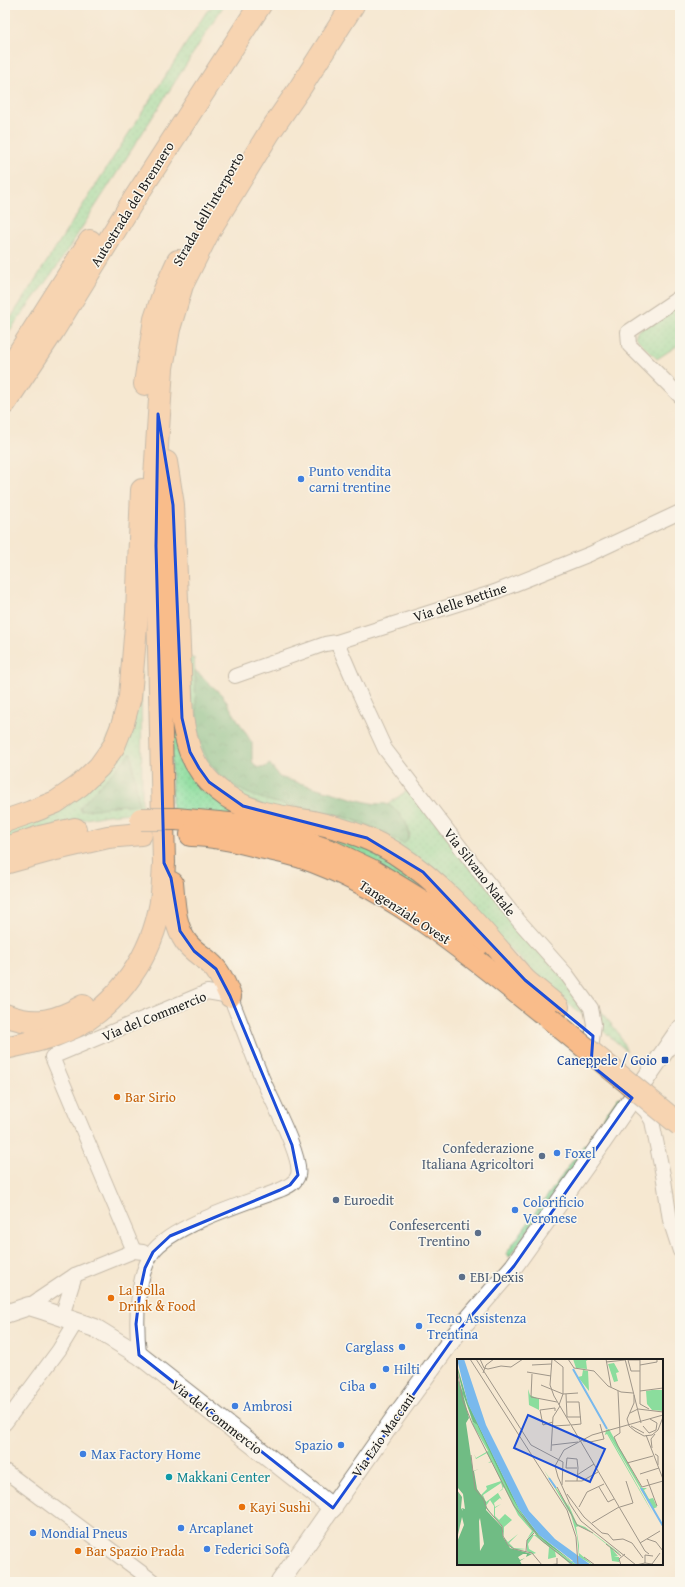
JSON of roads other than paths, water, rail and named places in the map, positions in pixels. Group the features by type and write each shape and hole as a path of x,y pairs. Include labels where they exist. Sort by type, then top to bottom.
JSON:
{"highway":[{"name":"Autostrada del Brennero","path":"5,375 243,5"},
{"name":"Autostrada del Brennero","path":"5,403 53,331 132,201 260,5"},
{"name":"Strada dell'Interporto","path":"142,484 147,367 155,319 164,292 186,242 230,168 336,5"},
{"name":"Strada dell'Interporto","path":"158,414 162,368 169,329 182,285 225,204 269,133 300,88 353,5"},
{"path":"5,1048 45,1039 80,1024 95,1013 117,993 135,970 152,938 160,911 164,863 155,477 158,414"},
{"path":"158,414 173,505 182,718 188,746 199,768 210,782 224,794 243,806 261,812 332,827 367,838 395,853 423,872 454,902 525,980"},
{"path":"5,821 32,812 68,795 98,767 114,746 123,723 130,697 137,613 142,484"},
{"path":"5,1015 22,1021 39,1022 65,1016 84,1006 106,986 124,965 137,942 147,904 150,842 148,615 147,549 142,484"},
{"name":"Tangenziale Ovest","path":"5,848 71,829 240,825 298,840 333,852 373,871 430,906 525,980 554,1013 680,1125"},
{"name":"Tangenziale Ovest","path":"5,863 56,848 108,837 141,827"},
{"name":"Tangenziale Ovest","path":"176,827 194,835 240,842 300,856 355,880 392,900 554,1013 680,1108"},
{"path":"5,876 12,872 108,837"},
{"path":"164,863 171,878 174,911 180,931 194,952 216,969 230,996"}],"street":[{"path":"680,297 628,332 629,345 680,396"},
{"name":"Via delle Bettine","path":"235,676 325,644 338,642 495,592 590,554 680,512"},
{"name":"Via Silvano Natale","path":"338,642 356,686 385,749 484,878 518,920 567,975 591,1008 594,1024 590,1062 594,1068 627,1094"},
{"name":"Via del Commercio","path":"134,1251 52,1057 207,992 230,996"},
{"path":"139,1355 136,1324 140,1291 145,1268 153,1252 170,1236 210,1217 280,1190 296,1180 298,1174 296,1158 292,1145 262,1078 230,996"},
{"name":"Via Ezio Maccani","path":"280,1582 394,1419 459,1330 511,1270 598,1148 627,1094 680,1029"},
{"path":"627,1094 646,1111 652,1121 663,1173 670,1220 680,1251"},
{"path":"5,1314 29,1306 75,1275 134,1251 153,1252"},
{"path":"5,1424 59,1350 69,1319 75,1275"},
{"name":"Via del Commercio","path":"29,1306 95,1328 139,1355 333,1508"},
{"path":"5,1471 154,1582"}],"place":[{"name":"Punto vendita carni trentine","path":"301,479"},
{"name":"Caneppele / Goio","path":"665,1060"},
{"name":"Bar Sirio","path":"117,1097"},
{"name":"Foxel","path":"557,1153"},
{"name":"Confederazione Italiana Agricoltori","path":"542,1156"},
{"name":"Euroedit","path":"336,1200"},
{"name":"Colorificio Veronese","path":"515,1210"},
{"name":"Confesercenti Trentino","path":"478,1233"},
{"name":"EBI Dexis","path":"462,1277"},
{"name":"La Bolla Drink & Food","path":"111,1298"},
{"name":"Tecno Assistenza Trentina","path":"419,1326"},
{"name":"Carglass","path":"402,1347"},
{"name":"Hilti","path":"386,1369"},
{"name":"Ciba","path":"373,1386"},
{"name":"Ambrosi","path":"235,1406"},
{"name":"Spazio","path":"341,1445"},
{"name":"Max Factory Home","path":"83,1454"},
{"name":"Makkani Center","path":"169,1477"},
{"name":"Kayi Sushi","path":"242,1507"},
{"name":"Arcaplanet","path":"181,1528"},
{"name":"Mondial Pneus","path":"33,1533"},
{"name":"Federici Sofà","path":"207,1549"},
{"name":"Bar Spazio Prada","path":"78,1551"}]}
